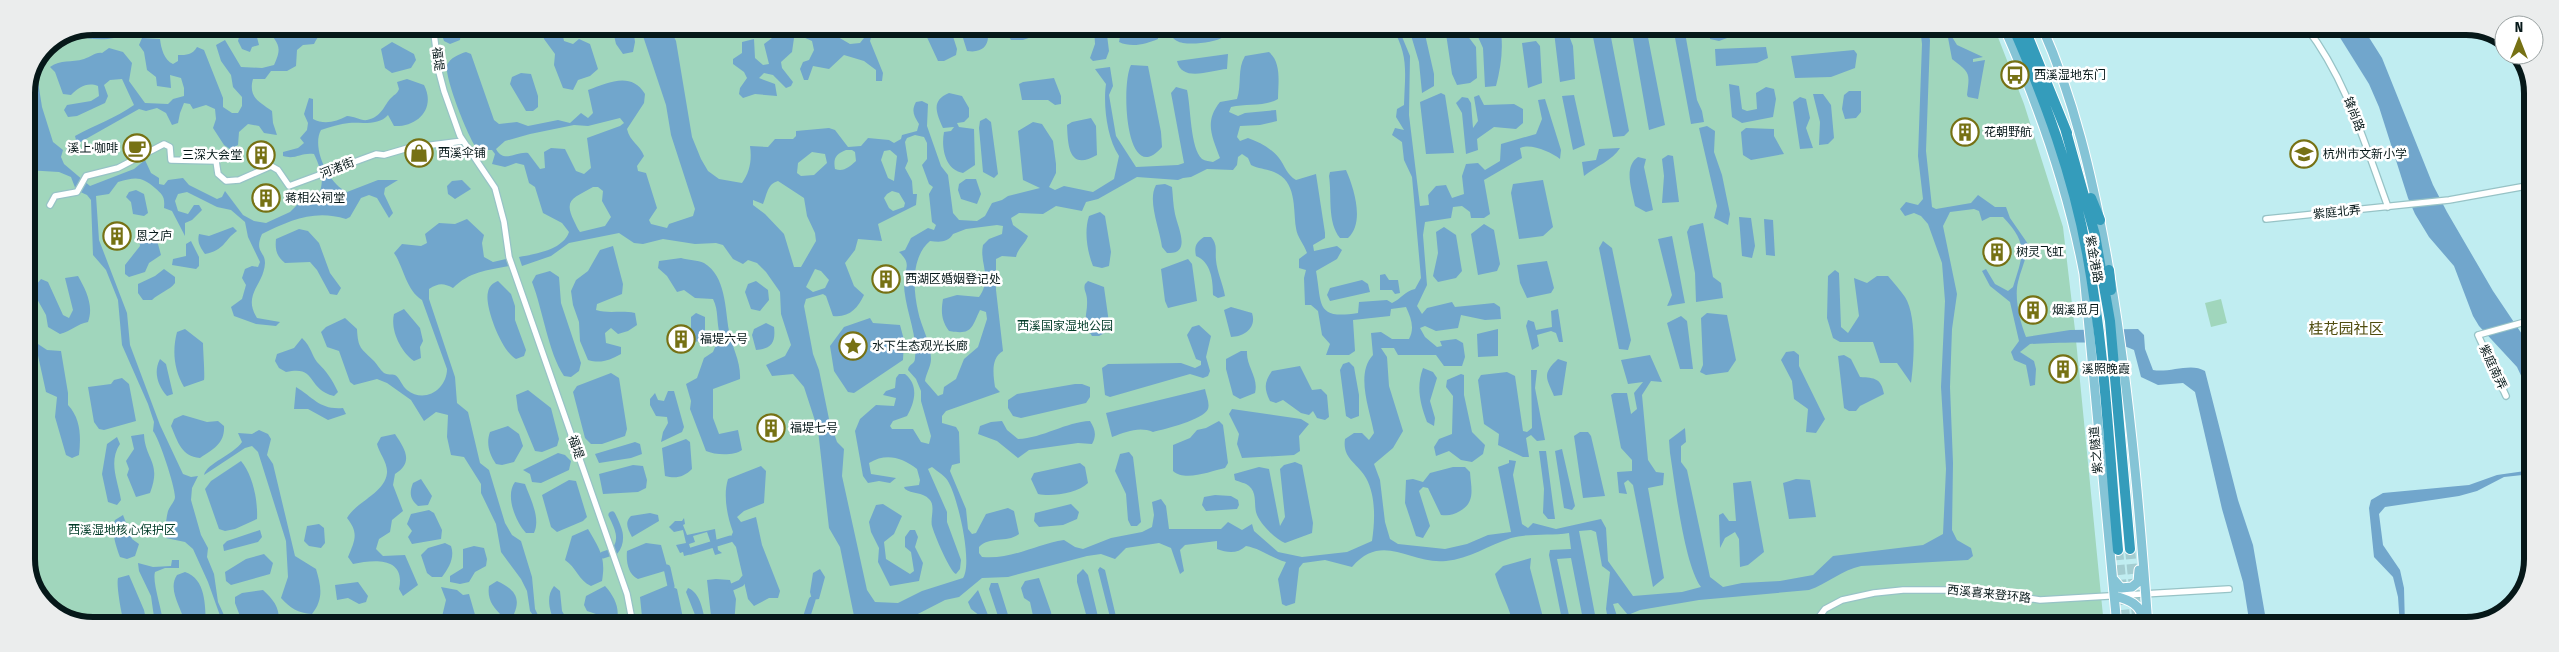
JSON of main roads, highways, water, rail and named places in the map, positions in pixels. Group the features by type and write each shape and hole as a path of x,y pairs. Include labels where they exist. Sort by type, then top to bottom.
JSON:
{"highway":[{"path":"2016,35 2054,130 2075,225"},
{"path":"2027,35 2100,220"},
{"name":"紫金港路","path":"2065,128 2095,235 2114,321 2117,348"},
{"name":"紫金港路","path":"2054,130 2081,225 2094,322"},
{"path":"2109,270 2114,321"},
{"path":"2084,274 2094,322"},
{"name":"紫之隧道","path":"2094,322 2118,550"},
{"name":"紫之隧道","path":"2117,348 2130,548"}],"main road":[{"name":"紫金港路","path":"2007,35 2036,106 2075,225 2084,274"},
{"name":"紫金港路","path":"2045,35 2057,63 2081,136 2109,270"},
{"name":"紫金港路","path":"2117,348 2132,436 2147,617"},
{"path":"2096,349 2116,617"},
{"path":"2114,577 2118,586 2124,588 2132,587 2139,578 2132,436"},
{"path":"2115,596 2137,605 2142,611 2143,617"}],"water":[{"path":"115,35 114,38 108,39 80,37"},
{"path":"240,35 256,35 259,45 252,47 250,52 242,49 238,41"},
{"path":"272,35 320,35 314,44 303,45 297,50 296,66 287,71 271,71 265,79 253,79 253,95 272,111 277,135 264,133 259,126 248,124 239,132 238,145 230,149 224,145 213,128 216,119 215,109 206,105 193,109 190,104 184,103 178,123 172,125 166,113 157,108 146,111 139,109 77,144 75,136 113,118 134,105 122,79 110,80 104,85 108,96 105,103 77,116 68,117 64,110 67,105 91,101 99,96 98,86 87,85 71,95 63,94 55,72 50,67 62,62 84,59 102,53 109,48 123,52 132,63 129,81 145,103 168,104 173,99 184,96 181,78 170,75 171,88 157,86 156,77 147,70 144,52 139,45 142,38 160,39 165,57 173,64 178,61 178,55 189,54 197,47 204,50 223,98 223,107 232,113 238,113 242,106 242,97 233,87 231,75 221,61 216,45 225,40 241,67 262,68 274,65 278,53 276,41"},
{"path":"442,35 461,35 460,40 450,44 444,41"},
{"path":"543,35 563,35 564,41 573,44 579,39 590,44 598,69 590,76 578,80 573,90 563,88 554,65 555,54 544,39"},
{"path":"614,35 634,35 633,52 623,54 616,44"},
{"path":"643,35 673,35 676,41 692,137 708,171 719,179 742,183 750,166 750,146 768,147 775,139 793,139 796,136 796,131 829,128 835,130 848,147 861,146 868,138 889,140 894,143 901,139 902,135 917,131 919,124 913,111 916,102 922,101 928,104 927,126 941,166 948,175 953,213 959,220 977,221 985,216 992,203 1008,196 1040,188 1023,180 1018,131 1033,122 1042,124 1053,141 1056,173 1049,187 1055,190 1064,186 1093,192 1114,179 1119,156 1111,140 1107,121 1106,84 1095,69 1110,67 1113,86 1109,95 1116,136 1136,167 1184,163 1171,93 1176,87 1187,90 1193,137 1198,154 1202,159 1213,162 1220,158 1211,129 1212,116 1215,109 1220,102 1237,99 1241,66 1245,56 1269,52 1278,67 1278,99 1267,103 1231,107 1229,112 1238,116 1245,113 1276,110 1277,121 1260,125 1240,126 1237,137 1240,141 1248,138 1269,148 1276,154 1288,173 1296,180 1316,174 1325,238 1313,245 1314,251 1337,246 1342,250 1337,259 1316,271 1321,301 1327,311 1344,315 1358,313 1359,302 1387,300 1392,303 1408,291 1415,289 1421,278 1412,177 1404,160 1402,142 1392,135 1395,128 1404,130 1396,117 1397,109 1404,105 1405,64 1396,35 1401,35 1410,56 1409,115 1420,206 1429,205 1428,195 1436,186 1446,185 1452,198 1464,194 1462,176 1466,164 1478,163 1485,170 1500,161 1501,144 1536,134 1542,119 1538,100 1545,99 1561,150 1560,159 1535,147 1520,148 1522,158 1484,180 1490,214 1484,218 1471,218 1470,212 1462,206 1453,207 1451,218 1425,222 1423,235 1427,285 1417,306 1422,314 1427,308 1452,302 1455,307 1494,303 1500,307 1501,319 1485,320 1461,315 1458,328 1436,331 1425,326 1420,328 1425,337 1437,347 1442,346 1440,341 1456,339 1463,343 1465,357 1462,366 1444,366 1436,355 1398,355 1394,348 1381,348 1387,357 1389,386 1403,431 1393,448 1374,464 1380,480 1385,522 1390,539 1398,544 1445,549 1467,544 1488,535 1511,532 1498,467 1509,463 1509,460 1516,461 1513,475 1522,524 1528,528 1533,523 1556,529 1601,519 1606,528 1608,561 1633,596 1682,592 1701,587 1695,576 1685,543 1670,453 1669,440 1685,428 1686,442 1681,446 1681,462 1687,470 1710,577 1723,587 1742,583 1780,581 1813,575 1833,556 1923,545 1943,534 1946,469 1941,387 1945,301 1942,263 1928,224 1921,216 1914,213 1905,216 1900,209 1906,202 1918,205 1923,199 1918,156 1921,35 1929,35 1926,151 1932,207 1936,209 1971,203 1978,195 1995,207 2006,207 2010,218 2028,244 2017,288 2017,302 2026,337 2070,330 2138,329 2144,335 2145,349 2153,370 2160,371 2193,367 2205,371 2238,500 2253,545 2265,617 2249,617 2243,582 2222,509 2195,392 2183,383 2158,385 2141,377 2134,350 2113,344 2099,343 2030,344 2020,352 2034,361 2036,369 2035,385 2030,386 2026,365 2014,360 2011,352 2019,341 2010,302 1990,286 1982,271 1986,269 1995,284 2008,291 2013,287 2021,258 2022,250 2020,243 2017,235 2003,217 1990,217 1982,221 1979,211 1974,209 1950,212 1943,226 1957,294 1952,329 1950,387 1953,463 1952,530 1957,540 1971,548 1973,556 1968,560 1861,566 1809,590 1699,600 1640,610 1628,615 1618,603 1613,604 1617,617 1608,617 1606,609 1610,572 1602,566 1596,532 1591,530 1579,531 1595,617 1582,617 1571,558 1557,559 1569,617 1561,617 1549,555 1550,550 1571,549 1569,533 1518,536 1463,558 1446,561 1420,559 1386,550 1375,551 1363,557 1352,567 1325,560 1303,563 1299,568 1295,603 1286,606 1282,604 1278,579 1286,562 1246,546 1236,552 1217,549 1217,541 1185,545 1180,550 1184,571 1180,574 1171,548 1159,543 1126,548 1115,559 1101,554 1087,556 1008,577 982,578 959,597 945,600 912,617 853,617 840,547 829,528 818,430 804,387 793,374 772,376 766,365 785,356 791,345 781,314 780,292 766,272 757,263 748,260 743,264 733,259 723,245 716,243 695,244 663,239 643,244 634,243 619,233 569,243 551,256 522,266 519,257 540,253 555,247 566,238 569,232 562,223 543,213 535,187 529,183 524,165 516,163 505,167 492,164 495,154 492,150 480,153 470,137 459,110 449,82 447,65 450,60 458,55 466,52 471,54 494,120 499,124 517,122 528,126 558,120 570,123 581,113 588,118 593,113 588,90 603,84 619,81 633,83 639,87 645,94 644,103 627,129 630,137 644,156 637,166 638,171 646,173 657,208 649,220 651,224 667,228 669,224 693,216 695,209 671,135 666,105","holes":["620,118 624,123 587,138 591,168 584,174 576,171 565,149 551,148 544,152 545,168 540,169 528,153 503,156 496,149 505,141 530,134 574,125 588,126","915,135 924,137 927,143 927,159 922,165 929,184 933,187 929,194 932,222 936,225 934,230 928,228 911,238 905,250 899,252 907,263 904,290 913,329 915,348 915,360 908,370 916,379 921,391 921,401 931,436 929,444 921,442 913,429 892,429 890,426 893,421 907,416 914,399 914,388 905,374 899,374 896,378 895,388 886,391 883,395 896,398 894,406 876,405 860,419 855,431 863,476 868,483 879,481 890,483 896,478 871,474 869,463 881,458 899,459 917,469 920,480 919,485 904,487 908,491 924,495 931,502 933,530 946,560 956,574 960,569 961,560 947,522 947,512 928,469 932,467 946,478 953,491 960,516 965,546 966,570 963,578 922,591 898,603 875,602 867,590 842,476 844,449 837,442 829,419 819,370 813,354 804,306 806,299 823,294 826,296 833,316 848,314 859,304 864,295 854,286 845,263 855,250 858,239 882,241 878,224 916,205 917,194 913,194 912,181 905,168 908,161 905,142 907,138","846,150 855,152 856,161 844,169 835,169 834,162 836,157","890,150 897,156 894,181 888,178 881,160 884,151","812,152 825,154 827,163 814,175 801,176 797,173 798,163","1242,154 1248,158 1251,165 1281,176 1290,188 1297,231 1307,253 1299,259 1299,268 1306,270 1304,278 1305,305 1311,305 1318,311 1322,335 1330,344 1326,355 1349,355 1355,351 1353,320 1390,316 1391,309 1406,307 1412,323 1409,339 1392,339 1381,332 1371,333 1373,355 1368,363 1364,382 1374,433 1369,440 1362,433 1354,433 1345,439 1348,456 1363,473 1372,493 1374,517 1372,541 1347,552 1302,557 1278,552 1254,531 1252,524 1242,530 1228,522 1221,529 1169,529 1166,506 1161,499 1152,502 1154,515 1152,527 1142,532 1111,538 1083,549 1075,547 1064,540 1014,554 982,557 979,553 979,547 983,544 993,540 1015,537 1019,534 1014,511 1008,508 986,514 976,533 972,534 968,529 966,509 950,471 952,465 960,463 959,432 956,427 942,423 942,416 946,411 1000,392 995,387 993,371 996,358 1003,351 996,290 996,259 1002,256 1016,257 1028,236 1013,225 1011,218 1019,213 1043,214 1056,206 1082,211 1086,202 1098,199 1137,177 1178,180 1191,177 1207,169 1233,170 1237,165 1238,157","778,181 804,198 807,216 815,233 816,241 801,267 794,267 784,234 765,214 753,205 753,200 763,204 772,185","593,187 598,187 603,191 602,201 611,217 605,226 580,232 571,214 570,203","892,191 899,193 905,203 904,207 893,211 889,208 884,198","1003,226 1002,234 989,239 983,245 985,283 979,297 957,295 943,299 942,315 949,331 962,332 970,329 980,310 986,312 987,319 978,347 964,359 956,379 944,387 943,394 938,396 925,381 931,362 931,353 918,311 915,293 915,274 919,256 930,241 940,242 966,229","815,269 821,271 829,280 825,288 813,292 806,287"]},
{"path":"776,35 838,37 850,44 860,43 865,35 872,35 870,41 883,73 882,81 876,81 876,70 864,61 844,55 829,69 813,66 808,80 804,80 800,69 803,62 809,60 814,50 812,41 803,37 794,38 792,52 781,62 782,68 793,82 791,86 786,88 773,75 764,73 759,78 775,84 777,96 755,94 743,98 739,94 740,88 747,78 744,72 733,64 733,59 742,53 742,42 754,39 755,58 763,65 769,64 764,44"},
{"path":"926,35 953,35 957,49 956,55 944,61 938,61"},
{"path":"963,35 988,35 985,46 978,51 967,51"},
{"path":"1008,35 1037,35 1023,40 1011,40"},
{"path":"1094,35 1107,35 1109,51 1106,59 1093,61 1090,58 1095,44"},
{"path":"1120,35 1158,35 1158,39 1139,45 1119,42"},
{"path":"1172,35 1223,35 1219,39 1193,44 1181,43"},
{"path":"1411,35 1425,35 1434,74 1434,86 1422,93 1419,62"},
{"path":"1446,35 1467,35 1476,47 1477,78 1470,83 1457,85 1452,74"},
{"path":"1477,35 1501,35 1501,56 1496,86 1485,87 1483,48"},
{"path":"1554,35 1569,35 1573,46 1575,79 1560,82"},
{"path":"1593,35 1611,35 1629,131 1624,136 1613,137"},
{"path":"1632,35 1648,35 1665,125 1649,130"},
{"path":"1674,35 1685,35 1697,100 1702,111 1704,122 1691,124"},
{"path":"1710,35 1735,35 1719,41 1710,39"},
{"path":"1948,35 1951,35 1957,45 1983,57 1973,59 1973,62 1985,60 1978,99 1968,97 1967,74 1952,59"},
{"path":"2338,35 2367,35 2382,58 2433,185 2493,291 2524,337 2524,382 2517,367 2479,326 2473,316 2454,266 2429,237 2415,214 2408,198 2379,107 2369,84"},
{"path":"1536,41 1540,46 1542,83 1528,88 1522,43"},
{"path":"392,42 414,54 416,60 411,68 392,73 385,68 381,49"},
{"path":"1766,47 1768,58 1757,63 1716,66 1715,49"},
{"path":"1854,50 1857,54 1855,68 1831,77 1795,78 1791,56"},
{"path":"1228,54 1227,69 1198,74 1185,72 1180,68 1177,61"},
{"path":"1131,65 1148,66 1161,132 1162,147 1150,157 1140,155 1133,145 1129,129 1126,91"},
{"path":"521,73 531,74 538,96 538,107 533,111 526,111 510,84 512,77"},
{"path":"37,77 42,107 53,142 63,150 61,157 64,164 90,186 134,169 145,160 151,173 159,178 159,184 164,185 168,180 183,178 189,185 217,199 222,197 225,191 243,215 254,221 266,223 290,212 299,203 313,203 320,191 322,178 314,154 292,157 283,156 283,152 298,148 304,143 300,138 307,130 308,123 304,114 309,98 313,99 313,119 326,122 339,120 347,116 367,120 376,116 399,89 397,82 407,79 424,85 427,93 428,101 426,108 417,120 410,123 394,126 388,115 380,121 346,123 321,130 318,146 320,155 328,174 340,188 347,192 378,180 398,180 385,188 384,194 393,213 389,218 377,198 369,195 361,198 350,217 346,219 324,215 313,216 293,220 262,234 259,248 265,263 264,271 253,296 253,310 257,318 280,322 276,326 256,324 234,316 231,307 242,299 246,285 242,278 245,269 252,266 258,267 260,262 248,237 245,222 231,210 217,207 187,192 178,194 175,201 178,211 188,214 194,205 199,205 202,210 192,220 185,223 185,236 172,211 164,208 162,195 150,184 142,180 134,179 118,182 109,194 96,196 99,240 127,313 130,345 160,425 183,474 191,477 198,476 192,488 191,500 201,535 208,548 207,557 214,574 218,602 225,617 220,617 208,582 193,549 185,542 166,538 168,511 175,499 174,491 163,452 153,431 154,422 148,404 122,345 118,300 106,270 93,255 91,200 87,195 76,190 71,177 59,172 35,171 35,93"},
{"path":"1054,78 1061,96 1061,104 1055,105 1048,100 1022,100 1019,84"},
{"path":"1729,84 1739,86 1742,109 1747,111 1757,109 1756,93 1766,87 1774,89 1776,99 1773,117 1742,123 1732,117"},
{"path":"1849,91 1861,91 1861,112 1856,118 1845,119 1842,109 1844,95"},
{"path":"949,93 962,96 969,108 969,117 964,122 957,123 959,127 974,129 975,165 963,173 952,168 948,163 943,145 944,132 951,131 954,127 943,128 937,112 939,99"},
{"path":"1441,93 1445,95 1454,153 1426,154 1420,102"},
{"path":"1813,94 1823,94 1831,105 1834,138 1828,144 1819,145 1820,122"},
{"path":"1479,95 1484,105 1514,104 1523,109 1523,123 1516,129 1494,127 1477,139 1478,150 1466,154 1462,113 1456,103 1462,97 1468,98 1471,103 1473,128 1478,121 1474,97"},
{"path":"1574,95 1585,145 1573,150 1562,96"},
{"path":"1800,97 1806,99 1810,118 1806,128 1813,148 1800,149 1793,102"},
{"path":"986,118 991,122 998,174 994,178 983,172 979,128 980,121"},
{"path":"1091,118 1096,126 1097,155 1081,160 1075,158 1072,154 1068,141 1067,125"},
{"path":"1707,126 1715,131 1714,152 1722,175 1730,214 1728,225 1714,218 1717,206 1699,128"},
{"path":"1746,128 1774,129 1774,136 1784,154 1751,160 1743,155 1741,132"},
{"path":"1620,148 1608,160 1584,176 1582,162 1596,160 1599,149"},
{"path":"1668,155 1673,156 1679,202 1662,203 1664,176 1662,159"},
{"path":"1638,157 1646,159 1644,167 1653,210 1646,212 1635,206 1631,186 1631,167 1633,161"},
{"path":"1346,170 1355,195 1357,215 1353,232 1348,238 1340,238 1333,224 1329,176 1330,172"},
{"path":"966,179 976,179 981,194 977,204 961,199 958,190 959,184"},
{"path":"462,180 471,189 455,199 448,194 447,186 452,181"},
{"path":"1543,180 1553,227 1543,236 1519,239 1511,193 1513,184"},
{"path":"1165,184 1172,187 1174,211 1182,240 1179,250 1167,253 1162,247 1153,207 1156,185"},
{"path":"136,190 144,194 148,213 144,216 133,214 131,202 126,197 129,192"},
{"path":"1100,212 1105,216 1111,252 1109,266 1102,268 1093,266 1086,234 1089,216"},
{"path":"1739,217 1751,218 1755,246 1752,258 1742,256"},
{"path":"467,219 484,235 482,243 484,257 493,262 506,259 509,266 486,270 472,275 453,288 441,284 436,286 429,289 429,299 455,377 457,403 468,412 480,463 489,470 505,523 512,535 521,541 532,577 535,609 539,617 534,617 530,611 527,591 521,579 501,552 496,524 481,493 481,484 464,457 451,455 447,437 448,415 436,412 424,421 411,400 387,383 377,379 354,385 350,382 339,351 327,347 321,332 326,327 345,318 357,329 361,348 384,373 395,375 407,390 414,394 428,395 439,388 446,376 447,369 422,300 412,291 394,253 402,244 421,246 427,243 425,234 439,223 455,224"},
{"path":"1764,219 1773,220 1775,256 1766,255"},
{"path":"1703,223 1713,277 1721,283 1723,298 1696,302 1695,273 1687,232 1690,226"},
{"path":"1484,224 1494,230 1500,264 1497,271 1478,275 1471,234"},
{"path":"233,227 237,231 224,244 217,250 205,254 199,244 199,234 209,236"},
{"path":"1444,227 1456,235 1462,271 1456,278 1438,282 1433,276 1438,253 1436,232"},
{"path":"299,229 308,231 319,243 330,273 341,288 337,295 330,294 317,270 310,262 285,263 278,255 276,239"},
{"path":"155,233 161,255 149,263 145,272 129,277 125,274 125,265 140,246 139,238 144,234"},
{"path":"1672,236 1685,303 1667,306 1672,295 1658,239"},
{"path":"1204,237 1211,237 1215,243 1217,264 1225,296 1218,298 1213,295 1212,278 1208,267 1196,256 1196,245"},
{"path":"191,241 199,257 199,266 196,269 172,265 173,259 186,256 186,244"},
{"path":"1603,241 1612,248 1631,340 1628,350 1619,349 1599,248"},
{"path":"613,246 623,284 622,294 597,304 596,310 635,313 637,325 628,331 618,334 611,328 605,333 606,343 621,347 621,354 605,361 597,362 588,360 580,341 579,322 573,305 571,291 576,280 588,271 600,250"},
{"path":"681,258 704,263 717,276 721,284 730,337 738,360 740,379 713,389 713,418 719,434 738,430 742,450 739,452 719,454 706,451 690,409 691,401 686,384 697,378 704,358 713,352 720,335 713,299 695,298 684,290 677,292 667,276 658,268 659,261"},
{"path":"1188,259 1192,264 1197,301 1168,308 1165,301 1161,269"},
{"path":"1547,261 1554,288 1551,293 1527,298 1520,283 1517,265"},
{"path":"164,269 175,277 175,283 152,300 143,300 138,293 138,284 155,276"},
{"path":"1835,270 1839,273 1841,327 1848,333 1859,316 1854,278 1867,283 1877,276 1888,276 1905,297 1909,305 1913,327 1914,351 1911,383 1897,363 1880,363 1873,342 1840,342 1833,338 1827,318 1828,276"},
{"path":"550,271 559,277 561,303 581,363 579,371 571,377 564,376 558,366 532,282 536,275"},
{"path":"1385,274 1389,280 1398,280 1400,293 1395,294 1392,290 1380,290 1380,275"},
{"path":"78,276 90,304 90,316 88,322 60,334 48,327 46,315 35,295 35,285 41,279 48,282 63,315 69,318 73,310 65,278"},
{"path":"1362,280 1368,284 1370,292 1330,301 1327,295 1330,288"},
{"path":"498,281 511,294 515,306 515,320 526,350 524,356 516,359 505,348 491,318 487,299 492,285"},
{"path":"756,281 768,290 769,300 760,311 751,309 745,292 748,284"},
{"path":"1088,281 1104,287 1110,330 1099,336 1092,336 1086,322 1087,300 1085,284"},
{"path":"1231,307 1252,313 1253,318 1253,323 1248,331 1236,337 1231,337 1224,310"},
{"path":"404,309 420,328 423,341 420,347 421,358 414,361 405,352 395,334 394,314"},
{"path":"1558,309 1563,342 1559,342 1556,333 1551,331 1537,335 1539,346 1532,350 1526,326 1528,320 1534,322 1536,330 1552,327 1551,311"},
{"path":"696,313 705,317 705,340 694,342 691,335 691,317"},
{"path":"1707,313 1727,315 1736,360 1728,372 1706,375 1700,372 1703,365 1701,318"},
{"path":"1681,316 1687,321 1693,369 1680,369 1667,323"},
{"path":"870,318 873,323 900,325 904,340 903,360 854,393 848,392 834,371 830,346 844,327"},
{"path":"766,323 774,327 773,341 769,347 756,350 752,335 754,329"},
{"path":"1199,325 1211,336 1206,357 1210,371 1208,376 1203,378 1190,374 1110,397 1105,395 1102,368 1108,364 1181,363 1195,368 1201,365 1201,361 1196,359 1187,335 1192,327"},
{"path":"185,329 203,343 204,380 184,387 178,374 174,353 177,332"},
{"path":"1498,329 1498,356 1478,357 1477,334"},
{"path":"302,338 317,362 334,383 338,392 334,396 319,388 308,374 296,371 286,372 279,368 275,361 277,354 294,348"},
{"path":"35,342 47,350 61,351 68,393 68,405 78,422 80,435 79,455 72,458 66,455 55,417 57,397 46,392"},
{"path":"1241,351 1247,351 1248,362 1256,387 1255,393 1240,399 1233,395 1226,369 1226,359"},
{"path":"1794,351 1799,355 1799,366 1825,419 1816,433 1806,432 1808,409 1794,399 1792,381 1781,360 1786,352"},
{"path":"1650,355 1662,382 1651,381 1642,395 1648,460 1656,472 1664,473 1663,485 1648,488 1664,578 1653,587 1633,485 1628,480 1624,483 1627,494 1619,493 1617,472 1632,471 1632,460 1621,448 1611,395 1614,393 1627,393 1631,414 1637,409 1634,393 1643,382 1628,384 1621,360"},
{"path":"1844,355 1851,359 1860,377 1876,380 1883,389 1884,394 1860,406 1856,411 1849,411 1844,408 1838,356"},
{"path":"160,359 166,364 173,394 167,396 161,388 157,374"},
{"path":"1558,359 1567,362 1562,395 1554,396 1547,376 1550,368"},
{"path":"1349,362 1354,367 1359,395 1359,416 1351,419 1346,416 1340,370 1343,364"},
{"path":"1300,366 1312,390 1321,389 1327,395 1329,417 1325,420 1317,418 1313,411 1309,415 1301,413 1283,400 1276,403 1270,401 1266,386 1267,379 1272,371"},
{"path":"1423,368 1433,372 1437,378 1430,401 1435,418 1434,426 1427,422 1421,402 1419,388"},
{"path":"1531,370 1537,370 1535,388 1545,440 1537,441 1531,435 1526,438 1529,457 1523,457 1498,445 1499,434 1484,424 1478,380 1481,375 1507,372 1515,376 1523,431 1527,432 1532,428"},
{"path":"611,373 619,378 627,429 625,436 602,444 591,444 585,438 573,392 577,386"},
{"path":"1461,374 1464,375 1464,395 1472,432 1485,445 1483,454 1472,462 1461,460 1449,451 1436,456 1434,447 1439,439 1452,434 1453,396 1446,387 1447,380"},
{"path":"122,378 129,384 136,421 104,430 99,429 94,422 88,387 111,384 114,380"},
{"path":"1075,384 1090,387 1090,397 1086,403 1021,418 1013,416 1008,408 1008,400 1017,394"},
{"path":"296,387 323,405 343,408 346,414 328,420 308,409 294,409"},
{"path":"1205,389 1208,409 1199,417 1183,424 1153,432 1138,430 1112,437 1106,413"},
{"path":"528,390 551,408 559,439 557,446 542,452 535,451 518,410 516,395"},
{"path":"668,391 674,391 684,427 682,432 661,442 663,432 668,423 667,417 656,416 650,405 650,399 655,393 658,400 664,401"},
{"path":"1232,409 1301,419 1309,424 1299,436 1300,451 1294,455 1242,458 1237,444 1239,434 1229,414"},
{"path":"183,415 207,422 218,421 224,426 223,437 218,445 200,458 184,451 178,443 171,426 174,419"},
{"path":"1002,421 1007,430 1018,439 1090,421 1095,435 1092,444 1078,443 1029,450 1018,458 997,441 978,434 980,426"},
{"path":"1219,421 1223,425 1228,463 1225,468 1191,476 1184,476 1173,471 1173,445 1190,438 1197,430 1206,428"},
{"path":"508,426 519,434 523,446 514,462 502,465 496,464 489,448 490,432"},
{"path":"259,430 268,434 271,439 267,455 273,464 295,556 316,569 320,598 312,614 295,609 281,598 288,577 286,541 258,452 252,446 245,448 204,475 210,467 238,447 242,442 238,433 252,434"},
{"path":"1580,432 1588,432 1591,436 1605,496 1583,498 1574,436"},
{"path":"144,434 147,450 154,468 153,483 150,493 136,497 127,475 129,469 126,461 134,449 131,436"},
{"path":"395,434 406,455 404,465 395,474 393,485 403,511 392,520 390,532 379,539 376,549 383,556 405,555 418,585 403,596 399,589 400,579 398,571 393,566 379,561 353,564 348,557 355,537 351,523 347,518 357,507 376,492 385,480 386,466 377,444 381,437"},
{"path":"117,437 120,444 116,451 114,465 121,500 117,505 108,502 102,474 107,444"},
{"path":"686,439 690,442 692,469 680,477 665,476 662,448"},
{"path":"635,442 640,444 642,454 631,458 599,463 595,454"},
{"path":"1562,449 1575,506 1572,510 1564,508 1555,451"},
{"path":"1539,451 1546,451 1555,519 1548,519 1543,513 1544,489"},
{"path":"1129,452 1133,457 1141,522 1137,526 1131,526 1128,520 1126,494 1115,471 1120,454"},
{"path":"558,453 565,455 571,461 569,470 541,483 532,482 530,474 523,470"},
{"path":"241,461 249,473 254,488 257,519 235,529 225,531 219,529 205,489 211,481"},
{"path":"1295,462 1302,465 1313,523 1312,533 1285,543 1272,534 1260,521 1256,512 1252,489 1246,484 1235,480 1234,474 1259,467 1269,469 1280,526 1285,517 1280,469 1284,465"},
{"path":"1080,463 1085,467 1088,483 1084,486 1064,493 1038,494 1031,479 1034,473"},
{"path":"633,465 643,466 647,480 646,488 638,492 603,494 599,474"},
{"path":"761,466 766,471 764,503 744,511 737,517 741,522 756,517 762,545 780,591 778,598 769,598 754,606 748,599 736,547 730,539 733,532 727,512 726,492 728,479"},
{"path":"1453,467 1465,467 1470,472 1471,494 1468,503 1460,511 1449,515 1441,515 1428,488 1423,487 1419,491 1430,526 1423,538 1416,536 1405,503 1406,480 1413,479 1423,482 1430,473"},
{"path":"2524,471 2524,475 2504,477 2477,491 2459,496 2385,507 2379,514 2383,545 2400,570 2404,588 2405,617 2399,617 2398,597 2393,577 2374,557 2369,508 2371,500 2383,493 2469,485 2497,475"},
{"path":"421,479 432,496 428,505 418,506 413,501 411,490 413,483"},
{"path":"1796,479 1810,480 1816,517 1789,519 1783,483"},
{"path":"569,480 576,481 587,517 583,521 557,532 551,527 542,495"},
{"path":"1751,481 1764,552 1748,565 1740,567 1739,539 1735,532 1725,538 1720,548 1719,515 1723,513 1729,521 1736,521 1733,483"},
{"path":"515,482 525,484 532,502 536,515 534,533 526,533 515,515 511,494"},
{"path":"1215,495 1231,496 1238,500 1239,505 1237,509 1206,511 1202,505 1204,497"},
{"path":"883,504 902,516 894,534 884,542 886,559 910,574 914,571 911,552 905,547 905,537 910,530 915,530 918,537 915,547 923,563 919,581 890,586 878,562 879,548 871,532 869,522 876,505"},
{"path":"1071,504 1079,512 1077,519 1063,525 1039,527 1034,521 1035,513"},
{"path":"429,510 434,513 442,530 441,539 412,544 408,537 412,531 407,524 411,514"},
{"path":"650,513 658,515 659,521 632,537 627,526 631,516"},
{"path":"123,515 132,539 139,544 135,556 127,559 120,557 114,534 115,520"},
{"path":"684,518 685,524 683,525 687,535 715,529 718,550 722,553 715,555 707,532 693,536 695,542 689,544 692,554 684,556 683,552 680,553 676,545 686,543 683,530 674,532 669,527 675,521 682,521"},
{"path":"319,524 324,528 325,543 321,548 309,546 304,541 307,526"},
{"path":"588,529 599,548 603,566 602,581 591,586 583,581 565,560 572,536"},
{"path":"260,530 262,537 258,542 224,551 223,545 227,541"},
{"path":"445,543 451,546 451,562 442,577 432,577 427,573 421,555 428,548"},
{"path":"646,543 661,545 668,570 638,579 628,567 627,551"},
{"path":"474,546 484,548 487,559 486,566 475,572 469,582 460,584 450,582 450,576 463,568 463,549"},
{"path":"264,554 273,563 270,574 231,585 226,581 225,572 246,559"},
{"path":"1531,558 1530,568 1543,617 1511,617 1495,574 1503,566"},
{"path":"172,560 179,560 179,568 165,568 155,572 154,576 162,617 154,617 151,596 139,571 138,563 153,567 171,566"},
{"path":"1100,567 1105,570 1116,617 1110,617 1098,570"},
{"path":"820,569 825,577 819,599 812,600 810,592 813,573"},
{"path":"1083,569 1088,575 1098,617 1087,617 1077,582 1077,575"},
{"path":"185,572 197,580 203,594 205,617 183,617 174,593 174,581 177,575"},
{"path":"129,575 146,617 123,617 118,594 118,578"},
{"path":"1039,578 1052,617 1033,617 1030,602 1024,598 1021,588 1025,581"},
{"path":"707,580 730,580 736,599 735,617 711,617"},
{"path":"497,581 514,593 517,602 514,614 503,617 492,603 489,595 489,586"},
{"path":"358,582 368,596 366,602 359,604 348,598 337,600 335,585"},
{"path":"991,583 998,583 1009,617 998,617 989,589"},
{"path":"669,585 677,589 683,617 642,617 640,597"},
{"path":"554,586 560,591 562,611 566,617 553,617 549,600"},
{"path":"605,586 616,602 618,617 598,617 596,614 587,611 584,605 586,596"},
{"path":"441,587 457,590 463,595 469,594 476,617 442,617 446,600"},
{"path":"688,588 699,598 704,617 696,617 686,592"},
{"path":"263,590 276,605 278,617 240,617 235,603 235,597 242,593"},
{"path":"978,590 989,617 980,617 971,609 968,602"},
{"path":"1783,615 1794,617 1761,617"}],"waterway":[{"path":"603,555 615,551 620,538 612,515"},
{"path":"691,551 730,539"},
{"path":"667,568 671,586"},
{"path":"732,587 741,583 744,579"},
{"path":"807,617 812,600"}],"tunnel":[{"path":"2130,549 2137,617"},
{"path":"2118,550 2125,617"}],"place":[{"name":"西溪湿地东门","path":"2015,75"},
{"name":"花朝野航","path":"1965,132"},
{"name":"溪上·咖啡","path":"137,148"},
{"name":"西溪伞铺","path":"419,153"},
{"name":"杭州市文新小学","path":"2304,154"},
{"name":"三深大会堂","path":"261,155"},
{"name":"蒋相公祠堂","path":"266,198"},
{"name":"恩之庐","path":"117,236"},
{"name":"树灵飞虹","path":"1997,252"},
{"name":"西湖区婚姻登记处","path":"886,279"},
{"name":"烟溪觅月","path":"2033,310"},
{"name":"福堤六号","path":"681,339"},
{"name":"水下生态观光长廊","path":"853,346"},
{"name":"溪照晚霞","path":"2063,369"},
{"name":"福堤七号","path":"771,428"}],"district":[{"name":"桂花园社区","path":"2346,329"}],"park label":[{"name":"西溪国家湿地公园","path":"1065,326"},
{"name":"西溪湿地核心保护区","path":"122,530"}]}
